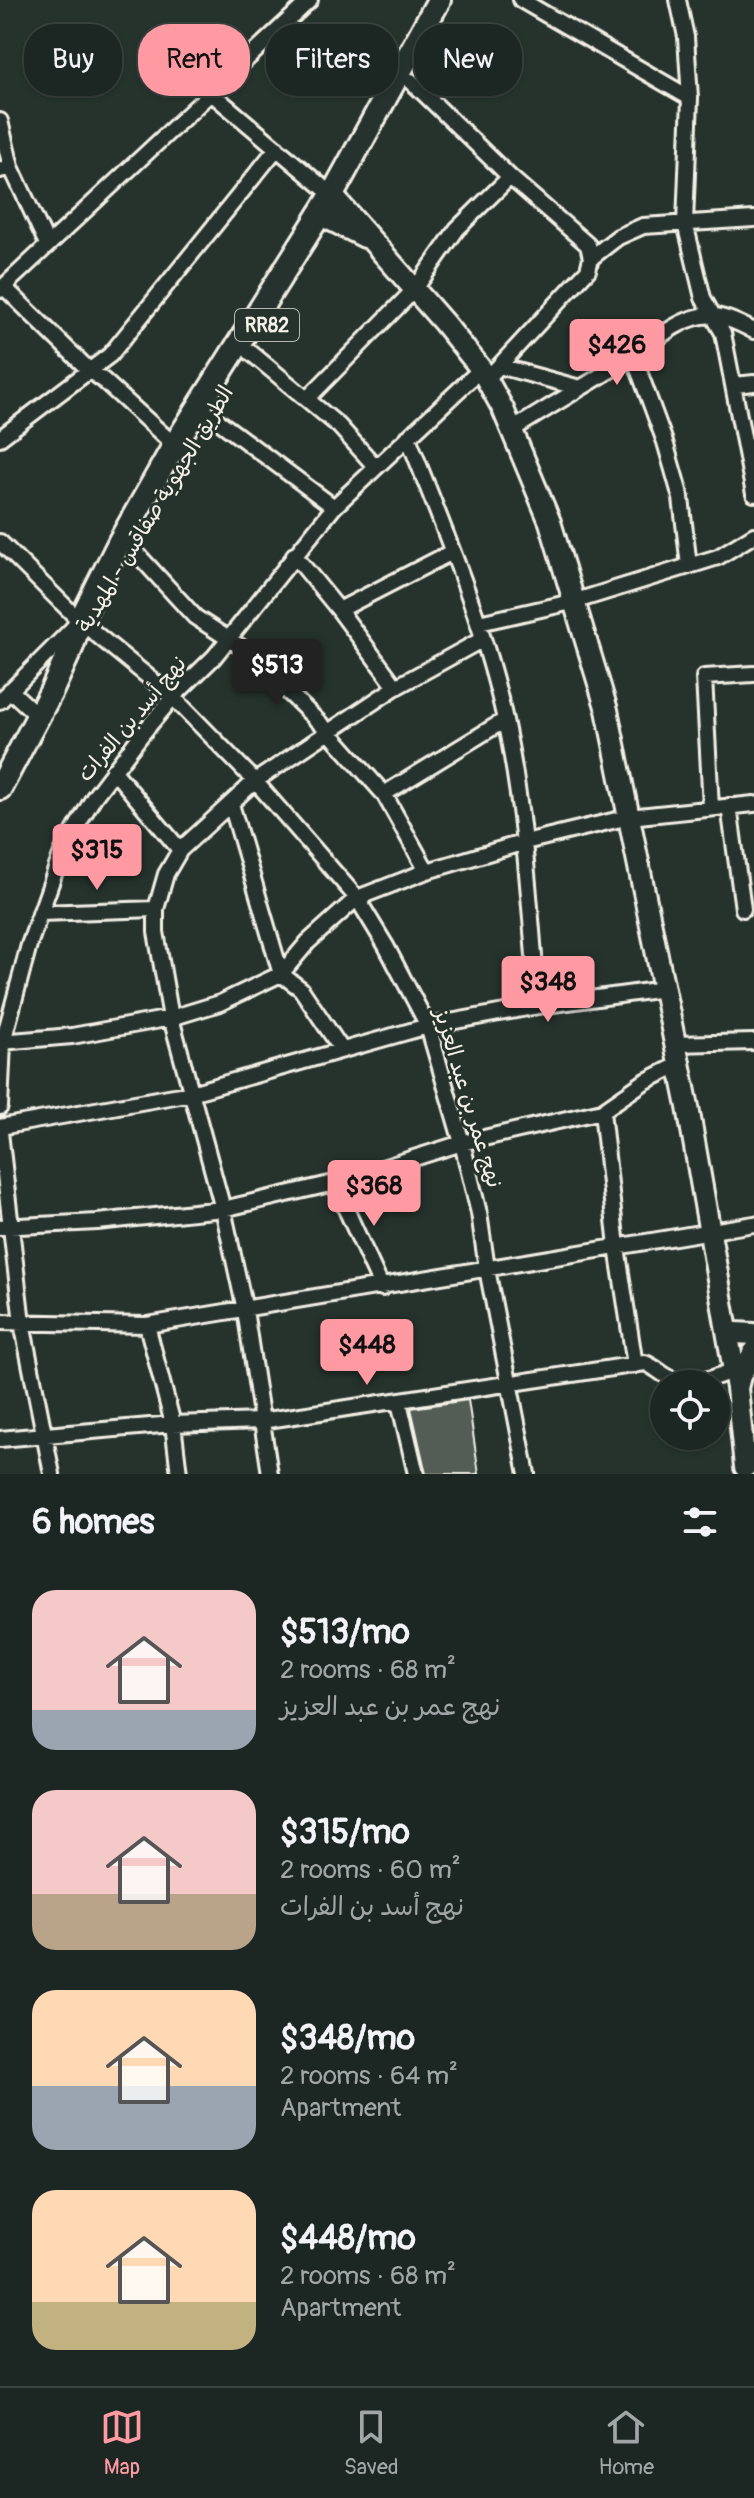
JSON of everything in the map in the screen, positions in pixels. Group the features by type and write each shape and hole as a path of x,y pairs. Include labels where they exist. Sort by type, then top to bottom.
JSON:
{"main road":[{"name":"الطريق الجهوية صفاقس - المهدية","path":"0,788 72,646 130,546 178,450 209,414 250,352 330,209 439,0"},
{"name":"الطريق الجهوية صفاقس - المهدية","path":"84,624 98,581 411,81 456,0"}],"street":[{"path":"521,0 690,98"},
{"path":"678,0 686,37 690,98 685,223 703,298 723,333 754,494"},
{"path":"250,54 306,1"},
{"path":"411,81 510,177 588,245 591,258 630,230 754,219"},
{"path":"178,450 2,288 206,96"},
{"path":"215,96 277,148 330,209 368,239 488,372 544,504 607,710 710,1231 739,1328 753,1356 736,1379"},
{"path":"0,121 6,168 47,244"},
{"path":"0,438 110,355 277,148"},
{"path":"307,399 415,289 457,229 510,177"},
{"name":"نهج أسد بن الفرات","path":"0,1107 2,1042 40,913 62,852 113,770 173,697 214,657 334,507 408,437 488,372 588,270 591,258"},
{"path":"512,430 678,324 702,316 713,316 752,329"},
{"path":"250,352 339,426 375,466"},
{"path":"633,355 665,442 681,498 689,566"},
{"path":"488,372 580,388"},
{"path":"735,385 754,383"},
{"path":"209,414 334,507"},
{"path":"408,437 479,623 505,720 525,842 538,1006"},
{"path":"479,623 576,601 718,557 754,535"},
{"name":"نهج عمر بن عبد العزيز","path":"0,542 84,624 173,697 255,781 357,898 386,946 428,1026 462,1143 479,1213 527,1474"},
{"path":"130,546 195,617 244,649 329,732 384,794 427,871"},
{"path":"339,610 452,552"},
{"path":"294,555 396,687"},
{"path":"38,716 5,695 36,663 84,624"},
{"path":"270,1474 245,1310 223,1209 171,1018 158,948 156,909 166,874 180,850 255,781 396,687 483,639"},
{"path":"36,663 58,678"},
{"path":"711,808 704,677 754,674"},
{"path":"384,794 505,720"},
{"path":"113,770 180,850"},
{"path":"231,804 281,974 301,989 342,1050"},
{"path":"2,1042 72,1036 171,1018 220,1003 281,974 308,942 357,898 427,871 525,842 629,817 754,804"},
{"path":"729,806 743,909"},
{"path":"40,913 156,909"},
{"path":"52,1474 5,1227 0,1130 191,1093 428,1026 538,1006 664,989"},
{"path":"5,1227 97,1222 223,1209 334,1183 462,1143 602,1111 677,1054 754,1042"},
{"path":"602,1111 617,1247 635,1365"},
{"path":"334,1183 382,1288"},
{"path":"0,1322 147,1325 754,1224"},
{"path":"147,1325 173,1424 179,1474"},
{"path":"739,1328 736,1379 742,1470"},
{"path":"0,1439 173,1424 261,1421 635,1365 654,1366 673,1380 684,1382 736,1379"},
{"path":"399,1402 416,1474"}],"building":[{"path":"468,1400 479,1474 426,1474 411,1408"}]}
